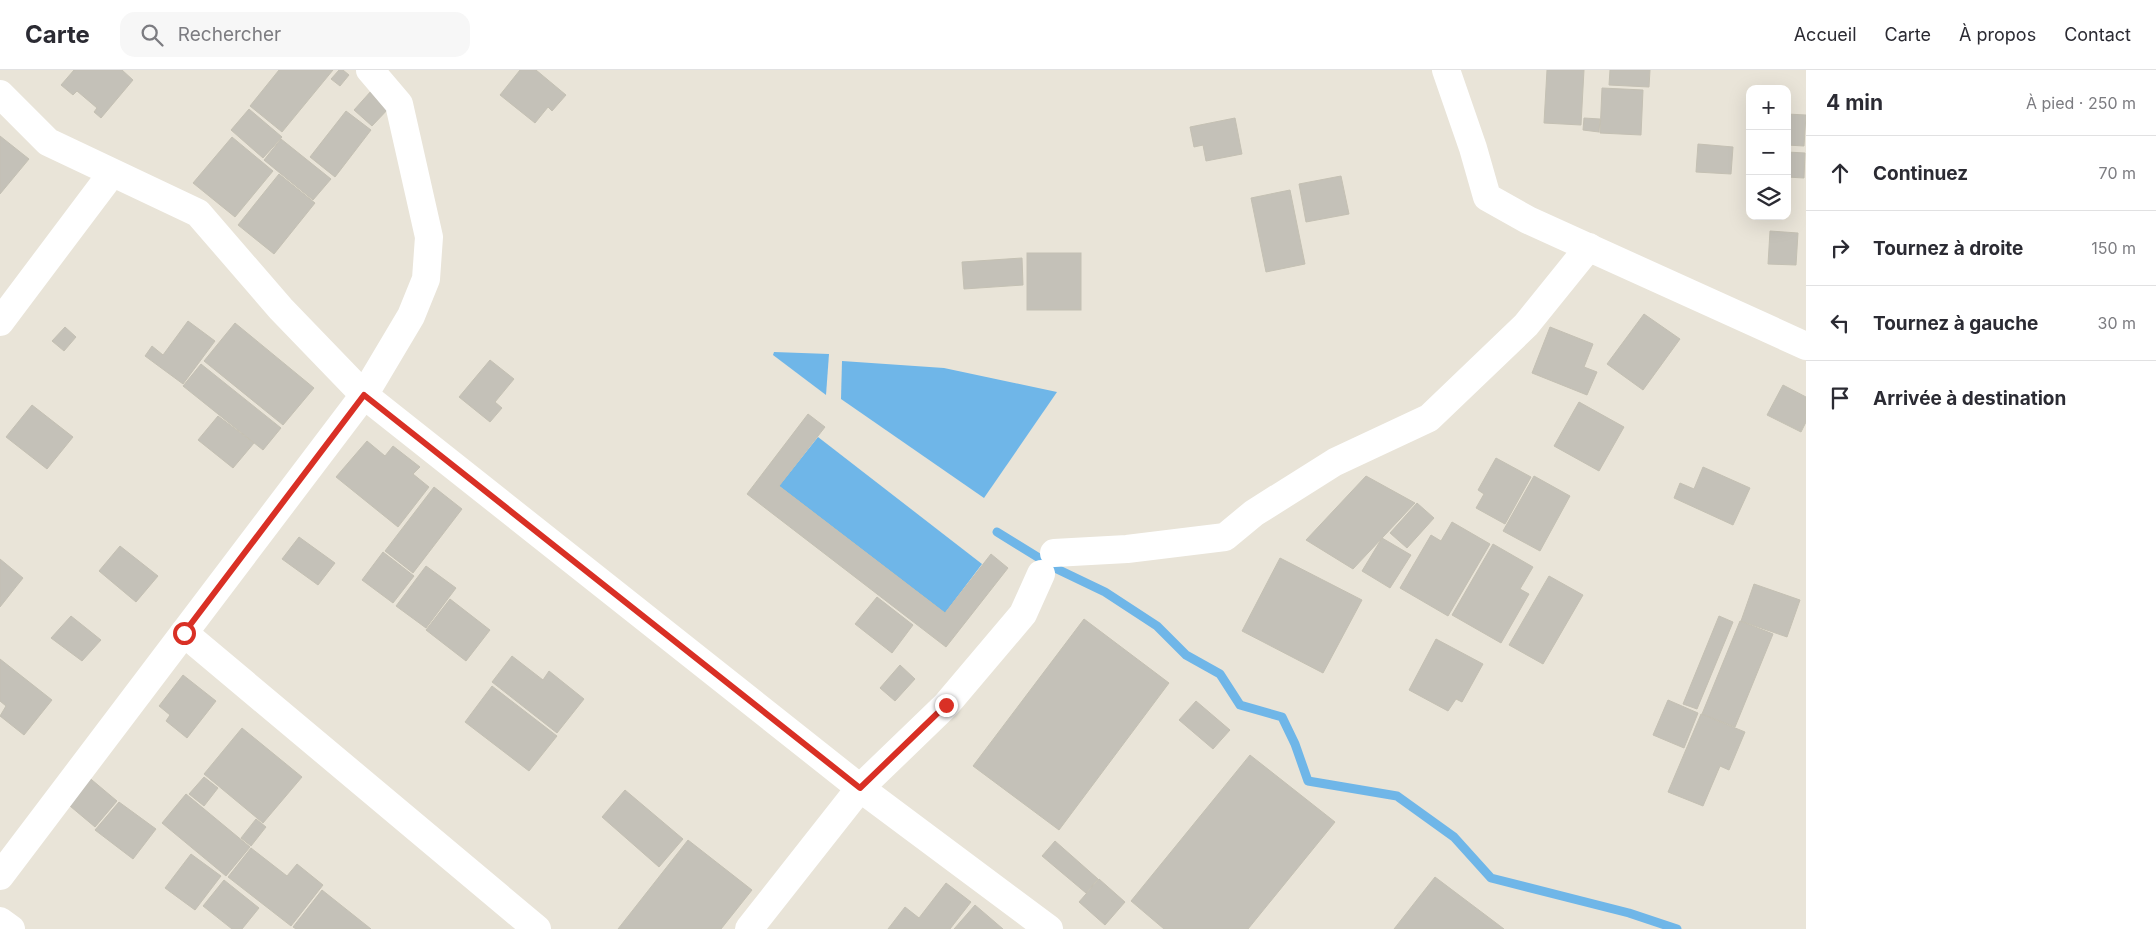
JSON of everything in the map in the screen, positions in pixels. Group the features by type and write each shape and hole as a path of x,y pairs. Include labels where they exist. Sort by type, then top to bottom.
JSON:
{"street":[{"path":"0,876 364,395 411,316 426,279 429,237 399,104 370,70"},
{"path":"1446,70 1487,197 1528,220 1806,346"},
{"path":"0,94 48,142 198,213 282,310 364,395 860,788 1049,929"},
{"path":"0,322 112,173"},
{"path":"749,929 860,788 946,705 1024,614 1048,564 1127,549 1225,536 1254,513 1335,462 1429,418 1526,325 1588,247"},
{"path":"184,633 537,929"},
{"path":"0,921 11,929"}],"water":[{"path":"774,352 829,354 826,395 773,355"},
{"path":"842,361 944,368 1057,392 984,498 841,399"},
{"path":"818,437 982,564 945,613 779,486"}],"building":[{"path":"74,70 122,70 133,80 101,118 94,112 97,108 77,91 73,95 61,85"},
{"path":"279,70 333,70 282,132 250,106"},
{"path":"339,70 343,70 349,75 340,86 331,79"},
{"path":"520,70 536,70 566,95 552,111 548,107 535,123 500,95"},
{"path":"1547,70 1584,70 1581,125 1544,123"},
{"path":"1610,70 1650,70 1649,87 1609,85"},
{"path":"1602,88 1643,90 1641,135 1600,133"},
{"path":"372,90 390,107 372,126 354,110"},
{"path":"249,109 282,137 263,158 231,130"},
{"path":"346,111 371,130 335,177 310,157"},
{"path":"1791,114 1806,115 1804,146 1791,145"},
{"path":"1235,118 1242,154 1206,161 1203,145 1194,147 1190,127"},
{"path":"1584,118 1600,119 1599,132 1583,130"},
{"path":"0,136 29,159 0,194"},
{"path":"232,137 273,171 235,217 193,183"},
{"path":"281,139 331,179 313,200 264,160"},
{"path":"1698,144 1733,147 1731,174 1696,172"},
{"path":"1791,152 1805,153 1804,178 1791,177"},
{"path":"279,174 315,203 274,254 238,225"},
{"path":"1341,176 1349,214 1306,222 1299,184"},
{"path":"1290,190 1305,264 1266,272 1251,198"},
{"path":"1770,231 1798,233 1796,265 1768,264"},
{"path":"1027,253 1081,253 1081,310 1027,310"},
{"path":"1022,258 1023,285 964,289 962,262"},
{"path":"1644,314 1680,339 1643,390 1607,364"},
{"path":"188,321 215,341 183,384 145,356 152,346 163,355"},
{"path":"235,323 314,388 283,425 204,361"},
{"path":"65,327 76,337 64,351 52,341"},
{"path":"1550,327 1593,344 1584,367 1597,372 1587,395 1532,373"},
{"path":"490,360 514,379 495,402 502,408 490,422 459,397"},
{"path":"201,364 281,428 263,450 183,386"},
{"path":"1783,385 1806,397 1806,422 1801,432 1767,415"},
{"path":"1579,402 1624,427 1599,471 1554,446"},
{"path":"32,405 73,437 47,469 6,437"},
{"path":"808,414 825,427 779,486 945,613 991,554 1008,568 946,647 747,494"},
{"path":"218,416 254,443 233,468 198,440"},
{"path":"367,441 385,456 393,446 420,467 413,474 429,487 398,527 336,477"},
{"path":"1496,458 1531,477 1505,524 1476,508 1484,494 1478,490"},
{"path":"1703,467 1750,488 1733,525 1674,498 1680,483 1694,489"},
{"path":"1366,476 1415,503 1353,569 1306,540"},
{"path":"1534,476 1570,496 1540,551 1503,531"},
{"path":"434,487 462,509 413,573 385,551"},
{"path":"1417,503 1434,518 1407,548 1390,533"},
{"path":"1452,522 1490,544 1448,616 1400,588 1431,535 1441,541"},
{"path":"299,537 335,563 318,585 282,559"},
{"path":"1382,538 1411,555 1390,588 1362,571"},
{"path":"1493,544 1533,567 1520,589 1529,594 1501,643 1452,615"},
{"path":"120,546 158,576 136,602 99,571"},
{"path":"383,552 414,576 393,603 362,580"},
{"path":"1280,558 1362,600 1323,673 1242,631"},
{"path":"0,559 23,578 0,607"},
{"path":"426,566 456,588 426,628 396,606"},
{"path":"1549,576 1583,595 1543,664 1509,645"},
{"path":"1754,584 1800,600 1787,637 1741,621"},
{"path":"877,597 913,625 892,653 855,624"},
{"path":"450,599 490,630 466,661 426,630"},
{"path":"71,616 101,640 82,661 51,638"},
{"path":"1719,616 1733,622 1697,709 1683,704"},
{"path":"1084,619 1169,683 1059,830 973,766"},
{"path":"1740,621 1773,634 1735,727 1702,714"},
{"path":"1436,639 1483,664 1462,702 1456,699 1448,711 1409,690"},
{"path":"512,656 543,680 549,671 584,699 557,733 492,682"},
{"path":"0,659 52,700 24,735 0,716 6,706 0,701"},
{"path":"900,665 915,679 895,701 880,688"},
{"path":"183,675 216,701 187,738 166,721 170,715 159,706"},
{"path":"492,686 557,736 529,771 465,722"},
{"path":"1668,700 1698,713 1684,748 1653,735"},
{"path":"1196,701 1230,730 1213,749 1179,720"},
{"path":"1701,714 1745,732 1729,770 1720,766 1703,806 1668,792"},
{"path":"242,728 302,777 263,823 204,774"},
{"path":"1250,755 1335,822 1248,929 1164,929 1131,901"},
{"path":"86,775 117,801 95,827 64,801"},
{"path":"204,777 218,788 204,806 189,794"},
{"path":"625,790 683,839 659,867 602,817"},
{"path":"186,794 250,847 226,876 162,823"},
{"path":"119,802 156,829 133,859 95,830"},
{"path":"256,819 266,827 251,846 241,838"},
{"path":"688,840 752,890 721,929 618,929"},
{"path":"1055,841 1098,879 1086,893 1042,856"},
{"path":"251,848 287,876 297,864 323,885 291,926 228,877"},
{"path":"191,854 221,876 195,910 165,888"},
{"path":"1435,877 1504,929 1394,929"},
{"path":"1099,879 1125,902 1105,925 1079,902"},
{"path":"224,880 259,908 242,929 232,929 203,906"},
{"path":"946,883 971,902 950,929 888,929 905,907 919,918"},
{"path":"322,890 371,929 296,929 293,927"},
{"path":"975,905 1003,929 954,929"}],"waterway":[{"path":"997,532 1057,569 1105,592 1157,626 1186,655 1220,674 1240,705 1282,717 1295,744 1308,781 1397,796 1454,837 1491,878 1629,913 1677,929"}],"route":[{"path":"184,633 364,395 860,788 946,705"}]}
